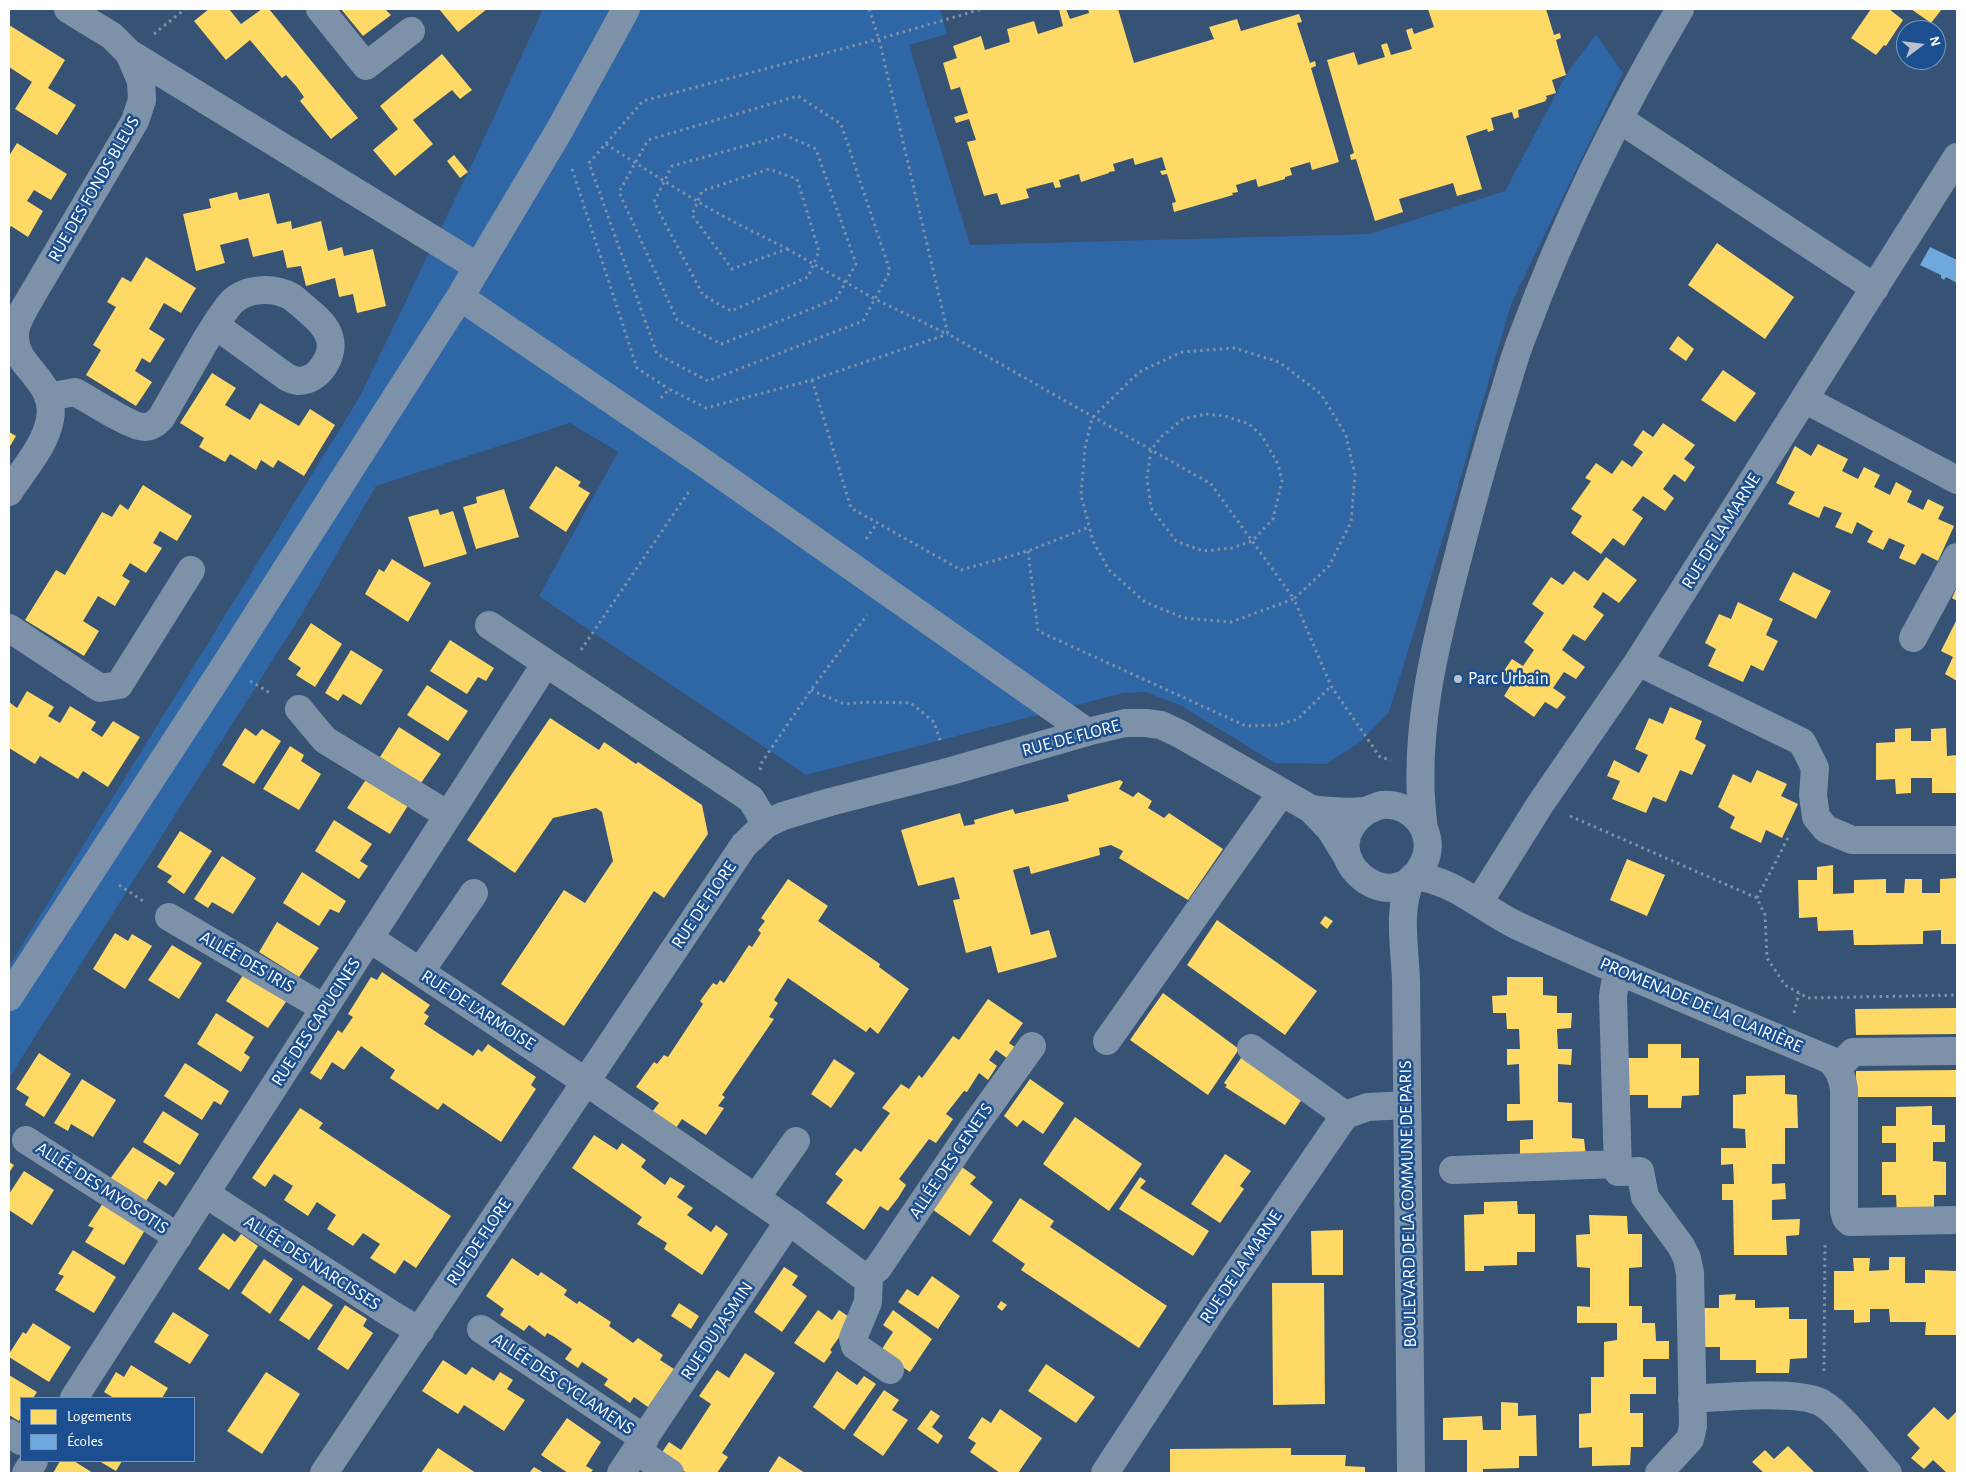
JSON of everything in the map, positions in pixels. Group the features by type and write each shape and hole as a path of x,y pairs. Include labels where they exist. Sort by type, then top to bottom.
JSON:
{"street":[{"name":"RUE DES FONDS BLEUS","path":"9,492 36,452 49,427 50,408 47,391 36,374 17,371 14,333 31,297 135,121 142,100 142,81 129,53 112,36 68,9"},
{"path":"320,9 366,66 411,31"},
{"path":"9,997 224,667 460,297 559,130 626,9"},
{"path":"1417,756 1397,790 1373,808 1359,815 1350,828 1346,844 1348,860 1357,874 1370,883 1388,887 1400,884 1413,878 1424,862 1428,849 1420,797 1417,756 1430,678 1447,598 1482,465 1519,345 1568,228 1619,119 1646,67 1680,9"},
{"path":"129,53 478,267"},
{"path":"1619,119 1875,288"},
{"name":"RUE DE LA MARNE","path":"1479,902 1541,803 1638,662 1957,157"},
{"path":"460,297 708,465 849,564 885,592 1087,732"},
{"path":"48,397 75,392 130,424 144,428 153,426 161,418 171,402 215,325"},
{"path":"1804,400 1957,480"},
{"path":"1913,638 1957,557"},
{"path":"9,628 100,688 119,685 191,570"},
{"path":"489,624 751,799 766,824"},
{"path":"1638,662 1802,742 1815,768 1813,796 1816,817 1826,830 1852,840 1957,840"},
{"name":"RUE DES CAPUCINES","path":"75,1397 448,815 555,669"},
{"path":"299,709 326,740 448,815"},
{"name":"RUE DE FLORE","path":"324,1473 744,845 766,824 783,816 830,802 951,771 1087,732 1125,723 1146,722 1161,725 1180,734 1311,809 1330,829 1348,860"},
{"path":"1106,1041 1282,792"},
{"path":"1373,808 1390,805 1404,808 1416,817 1426,835"},
{"name":"RUE DE FLORE","path":"1311,809 1373,808"},
{"name":"PROMENADE DE LA CLAIRIÈRE","path":"1426,835 1435,869 1451,887"},
{"name":"PROMENADE DE LA CLAIRIÈRE","path":"1413,878 1429,879 1451,887 1514,924 1830,1060 1837,1068"},
{"name":"BOULEVARD DE LA COMMUNE DE PARIS","path":"1410,1473 1406,961 1402,934 1404,901 1413,878"},
{"name":"BOULEVARD DE LA COMMUNE DE PARIS","path":"1370,883 1384,902 1402,934"},
{"path":"420,972 474,893"},
{"name":"ALLÉE DES IRIS","path":"169,917 324,1008"},
{"name":"RUE DE L’ARMOISE","path":"370,938 586,1082"},
{"path":"1622,972 1615,983 1613,996 1618,1172 1640,1171 1645,1197 1681,1246 1687,1258 1690,1273 1693,1426 1690,1439 1659,1473"},
{"name":"ALLÉE DES GENETS","path":"869,1275 878,1268 970,1132 1032,1046"},
{"path":"1251,1048 1345,1115 1368,1106 1407,1105"},
{"path":"1957,1051 1854,1052 1837,1068 1843,1079 1844,1089 1844,1211 1846,1218 1850,1222 1957,1220"},
{"path":"586,1082 789,1221 861,1275 869,1275 868,1302 853,1342 855,1346 890,1370"},
{"name":"RUE DE LA MARNE","path":"1105,1473 1217,1302 1345,1115"},
{"name":"ALLÉE DES MYOSOTIS","path":"26,1140 178,1237"},
{"path":"756,1198 796,1141"},
{"path":"1454,1170 1618,1164"},
{"name":"ALLÉE DES NARCISSES","path":"206,1194 420,1331"},
{"name":"RUE DU JASMIN","path":"622,1473 789,1221"},
{"name":"ALLÉE DES CYCLAMENS","path":"482,1329 641,1445 670,1473"},
{"path":"1692,1399 1752,1396 1812,1399 1824,1404 1837,1415 1888,1473"},
{"path":"9,1433 20,1440"},
{"path":"26,1473 33,1462"}],"path":[{"path":"129,53 185,9"},
{"path":"869,9 879,38 948,334"},
{"path":"787,249 732,269 692,215 702,191 769,169 797,179 819,251 808,277 731,311 703,295 654,202 672,166 785,135 816,149 856,264 836,299 721,344 677,320 619,192 648,140 798,96 841,124 890,271 863,321 708,381 657,354 589,163 643,101 982,9"},
{"path":"559,130 637,368 669,389 706,408 812,380 948,334"},
{"path":"606,144 698,201 875,298 948,334 1092,418 1211,484 1294,599 1331,686 1380,757 1417,756"},
{"path":"1234,348 1279,362 1321,394 1346,434 1355,475 1350,522 1329,566 1294,599 1231,622 1184,618 1145,602 1109,570 1093,541 1081,495 1085,448 1092,418 1139,372 1182,352 1234,348"},
{"path":"812,380 851,508 961,570 1028,551 1089,526"},
{"path":"642,422 669,389"},
{"path":"1206,414 1226,416 1249,424 1262,436 1278,464 1282,481 1273,520 1252,541 1232,548 1203,551 1176,541 1151,508 1147,478 1151,450 1162,436 1184,419 1206,414"},
{"path":"555,669 708,465"},
{"path":"1028,551 1038,631 1246,726 1277,725 1298,719 1331,686"},
{"path":"751,799 762,762 811,690 885,592"},
{"path":"224,667 299,709"},
{"path":"811,690 844,704 870,702 911,703 934,722 951,771"},
{"path":"1541,803 1757,898 1765,915 1767,958 1785,985 1808,998 1957,996"},
{"path":"1757,898 1793,828 1816,817"},
{"path":"92,869 169,917"},
{"path":"1824,1404 1826,1226 1846,1218"}],"shaded area":[{"path":"543,9 940,9 947,34 909,45 970,245 1369,234 1505,191 1566,75 1596,34 1623,73 1511,304 1446,528 1389,712 1359,743 1326,764 1275,763 1180,705 1146,692 1123,693 806,775 539,596 618,452 570,423 376,486 303,612 9,1078 9,966 359,398 482,143"}],"building: Logements":[{"path":"209,9 229,9 241,24 262,9 269,9 358,118 331,139 300,101 304,97 296,86 286,75 282,78 250,40 226,60 194,21"},
{"path":"341,9 385,9 391,15 363,36"},
{"path":"439,9 487,9 458,32"},
{"path":"1059,9 1066,9 1070,19 1089,13 1088,9 1118,9 1134,63 1214,39 1209,27 1237,19 1241,31 1299,14 1302,22 1297,23 1310,63 1315,61 1316,66 1311,68 1339,162 1312,170 1310,162 1290,168 1292,175 1285,177 1285,179 1258,187 1256,179 1236,185 1238,192 1232,193 1233,195 1174,212 1172,203 1176,202 1167,174 1162,175 1160,171 1166,170 1162,157 1135,165 1133,158 1113,164 1115,171 1081,182 1079,174 1059,180 1061,187 1055,188 1053,182 1026,189 1029,198 1001,205 997,193 984,196 967,142 976,140 969,119 956,123 954,117 968,113 960,87 951,90 943,63 957,58 953,46 981,36 985,50 1010,42 1007,29 1034,21 1038,34 1063,26"},
{"path":"1428,9 1546,9 1554,35 1560,33 1561,38 1556,40 1566,75 1552,80 1556,93 1546,96 1546,101 1518,110 1519,117 1514,119 1512,112 1491,118 1494,130 1488,132 1487,129 1466,136 1482,189 1457,196 1453,183 1399,199 1403,212 1375,221 1356,159 1351,160 1350,155 1354,153 1327,60 1354,52 1358,65 1385,57 1381,45 1387,43 1391,55 1412,49 1406,30 1412,28 1414,34 1434,27"},
{"path":"1871,9 1889,9 1903,20 1896,20 1896,31 1886,46 1884,45 1876,55 1851,38"},
{"path":"1911,9 1942,9 1933,20 1927,20"},
{"path":"9,25 65,60 48,88 76,105 57,135 15,109 32,82 9,67"},
{"path":"442,54 472,90 460,99 452,90 413,120 433,144 395,176 373,150 398,129 380,106"},
{"path":"17,143 67,174 51,200 34,190 27,201 43,211 28,237 11,226 9,229 9,156"},
{"path":"454,155 468,172 460,178 447,161"},
{"path":"237,192 239,200 269,193 277,224 291,221 292,229 321,221 328,251 342,247 344,256 373,249 386,306 357,313 353,294 339,297 335,278 306,286 301,266 287,268 283,250 253,257 248,238 220,245 225,263 196,271 183,214 211,208 209,199"},
{"path":"1717,243 1794,297 1765,339 1688,285"},
{"path":"146,257 196,288 181,313 164,303 149,329 165,339 150,363 142,358 135,371 152,382 136,406 86,375 101,350 93,345 116,307 107,302 122,277 131,282"},
{"path":"1678,336 1694,349 1686,361 1669,349"},
{"path":"1723,370 1756,393 1735,422 1701,400"},
{"path":"212,373 236,388 225,405 250,420 260,403 299,426 310,409 335,425 304,476 278,460 273,468 261,460 256,470 230,454 225,462 199,447 204,438 180,423"},
{"path":"1663,423 1695,445 1684,459 1695,467 1685,482 1674,474 1663,489 1674,498 1665,511 1643,496 1632,510 1643,518 1624,546 1613,538 1601,554 1571,533 1582,516 1571,509 1591,481 1585,478 1596,463 1612,474 1622,460 1632,467 1643,452 1633,445 1643,430 1653,437"},
{"path":"9,432 16,436 9,448"},
{"path":"1818,444 1848,459 1842,471 1858,479 1864,467 1880,475 1874,487 1890,495 1896,482 1912,491 1907,502 1923,510 1928,499 1944,507 1938,519 1954,526 1938,561 1922,553 1915,565 1899,558 1905,545 1889,538 1883,550 1867,542 1873,531 1857,522 1852,534 1835,527 1842,513 1824,506 1819,518 1788,504 1795,492 1776,483 1795,446 1811,456"},
{"path":"556,466 581,482 578,486 590,493 566,532 529,508"},
{"path":"143,485 192,516 177,541 160,531 153,543 162,548 146,573 130,563 122,576 130,581 115,606 98,596 83,621 99,631 84,656 25,620 56,570 65,575 102,512 112,517 120,504 128,510"},
{"path":"504,489 519,537 476,549 463,507 477,503 476,497"},
{"path":"438,509 440,515 453,511 467,554 424,567 408,517"},
{"path":"1606,557 1637,580 1619,603 1603,592 1593,607 1604,615 1585,641 1573,634 1562,650 1585,667 1576,679 1564,672 1553,688 1566,697 1557,709 1545,702 1534,717 1504,696 1514,680 1503,672 1512,659 1523,666 1534,650 1524,642 1544,613 1532,604 1551,577 1563,585 1574,571 1588,581"},
{"path":"392,559 431,583 408,622 365,594 379,569 384,572"},
{"path":"1793,572 1831,591 1816,619 1779,600"},
{"path":"1957,587 1957,601 1952,598"},
{"path":"1738,602 1773,619 1766,635 1778,641 1763,671 1751,665 1743,682 1708,666 1716,649 1705,643 1719,614 1731,619"},
{"path":"1957,619 1957,681 1945,674 1953,657 1941,651"},
{"path":"311,623 342,644 315,687 296,675 301,668 288,659"},
{"path":"450,640 494,668 486,681 478,677 467,694 430,671"},
{"path":"351,650 383,670 361,705 343,694 338,701 325,693"},
{"path":"427,685 468,711 448,741 407,715"},
{"path":"27,691 54,707 48,716 60,723 70,706 96,722 91,730 102,737 113,721 140,737 108,787 83,771 78,779 40,756 35,764 9,748 9,702 17,708"},
{"path":"1670,707 1702,721 1695,739 1706,745 1692,775 1680,770 1666,802 1653,797 1646,813 1612,799 1620,781 1607,776 1614,760 1639,773 1648,755 1635,749 1649,718 1663,724"},
{"path":"550,718 599,750 604,742 636,764 638,762 702,805 708,834 664,898 654,891 564,1026 501,984 564,890 585,903 613,861 602,812 596,808 553,818 515,873 467,840"},
{"path":"399,727 441,754 421,783 380,757"},
{"path":"245,728 256,736 262,729 281,741 254,784 222,765"},
{"path":"1911,728 1911,741 1931,741 1931,729 1946,728 1947,756 1957,755 1957,793 1932,793 1932,778 1911,778 1911,793 1896,794 1895,779 1876,780 1876,743 1895,742 1895,729"},
{"path":"290,746 304,755 301,761 321,774 299,810 263,789"},
{"path":"1757,770 1787,784 1781,796 1798,804 1782,838 1766,830 1761,843 1730,828 1735,817 1718,807 1733,774 1751,783"},
{"path":"367,778 409,804 390,834 347,808"},
{"path":"1120,780 1123,782 1119,789 1133,797 1138,792 1152,801 1148,808 1164,818 1169,813 1223,849 1188,900 1119,858 1123,851 1111,845 1099,848 1100,855 1031,874 1029,866 1013,870 1031,935 1049,930 1057,957 998,973 991,946 966,953 953,900 960,899 954,877 918,886 901,830 960,813 964,826 975,824 974,820 1013,809 1015,814 1069,801 1067,795"},
{"path":"334,820 372,844 360,861 368,866 359,879 315,851"},
{"path":"180,831 212,851 184,894 167,882 172,876 157,867"},
{"path":"222,856 256,878 233,914 212,902 208,908 194,899"},
{"path":"1627,859 1665,875 1647,916 1610,900"},
{"path":"1833,865 1833,894 1854,893 1854,880 1886,879 1886,893 1904,893 1905,879 1922,879 1922,893 1940,893 1940,879 1957,878 1957,944 1941,944 1941,930 1923,931 1923,944 1869,945 1854,945 1853,930 1818,931 1817,917 1799,918 1798,880 1817,880 1817,867"},
{"path":"302,872 346,901 339,913 330,909 319,926 283,903"},
{"path":"788,879 828,906 818,921 880,964 879,967 909,989 878,1034 870,1027 866,1032 788,978 774,1000 778,1003 769,1017 774,1019 722,1095 725,1097 718,1106 724,1108 706,1135 682,1119 676,1128 652,1112 659,1103 636,1087 654,1062 657,1064 664,1055 668,1057 703,1004 700,1001 713,983 717,985 720,980 724,983 749,945 752,947 761,933 758,930 765,921 761,918"},
{"path":"1325,916 1333,921 1327,929 1320,923"},
{"path":"1217,920 1317,991 1285,1035 1187,965"},
{"path":"277,922 319,948 299,977 259,952"},
{"path":"115,933 128,941 132,934 152,946 125,989 93,969"},
{"path":"172,945 202,963 179,999 148,980"},
{"path":"245,972 288,999 268,1028 226,1001"},
{"path":"382,972 430,1005 424,1013 429,1016 424,1024 473,1056 478,1049 482,1052 488,1044 536,1077 531,1085 536,1089 501,1142 443,1103 438,1110 390,1078 395,1070 361,1046 344,1070 332,1062 321,1080 310,1073 338,1030 342,1033 353,1017 348,1014 371,977 377,980"},
{"path":"1507,977 1543,977 1543,995 1557,996 1557,1013 1572,1013 1571,1028 1557,1029 1558,1049 1572,1049 1571,1065 1558,1064 1558,1102 1572,1103 1572,1138 1584,1139 1586,1156 1520,1156 1520,1140 1533,1139 1533,1120 1507,1121 1507,1104 1520,1104 1519,1064 1507,1065 1507,1049 1520,1049 1519,1029 1507,1029 1506,1013 1493,1013 1492,996 1507,995"},
{"path":"1163,993 1239,1049 1208,1095 1130,1040"},
{"path":"988,999 1023,1023 1009,1043 1016,1048 1008,1059 996,1050 989,1060 997,1066 988,1080 979,1073 967,1092 964,1091 946,1114 953,1119 936,1143 929,1139 899,1179 906,1185 898,1198 888,1211 880,1206 864,1230 826,1203 843,1180 835,1174 855,1148 861,1152 890,1113 882,1108 901,1084 909,1089 919,1075 922,1078 953,1036 959,1040"},
{"path":"1957,1008 1957,1034 1856,1035 1855,1009"},
{"path":"216,1013 254,1037 244,1053 250,1057 241,1072 197,1044"},
{"path":"1648,1044 1681,1044 1681,1058 1699,1058 1699,1095 1682,1096 1681,1108 1648,1108 1648,1095 1628,1095 1628,1058 1648,1058"},
{"path":"39,1053 71,1074 44,1117 25,1105 29,1097 16,1089"},
{"path":"1241,1058 1302,1099 1285,1125 1225,1087 1227,1085 1224,1083"},
{"path":"834,1059 855,1073 831,1108 811,1094"},
{"path":"185,1063 229,1091 221,1105 214,1101 202,1120 164,1096"},
{"path":"1957,1070 1957,1097 1856,1097 1856,1071"},
{"path":"1785,1075 1785,1094 1797,1095 1798,1128 1785,1128 1785,1164 1772,1164 1772,1184 1785,1183 1786,1199 1772,1200 1772,1220 1800,1219 1799,1235 1786,1236 1787,1255 1734,1255 1733,1200 1722,1200 1722,1184 1734,1184 1733,1164 1721,1165 1721,1148 1746,1148 1745,1129 1733,1128 1733,1095 1746,1094 1746,1076"},
{"path":"82,1079 116,1100 93,1137 71,1124 68,1131 54,1123"},
{"path":"1030,1079 1064,1103 1043,1134 1023,1120 1017,1127 1004,1116"},
{"path":"1932,1106 1932,1125 1945,1125 1945,1142 1933,1142 1933,1161 1946,1162 1946,1195 1934,1195 1934,1214 1897,1214 1896,1195 1882,1195 1882,1162 1896,1162 1896,1143 1882,1143 1882,1126 1896,1126 1896,1107"},
{"path":"300,1108 323,1123 319,1128 451,1216 416,1268 404,1260 395,1274 370,1258 380,1244 363,1233 353,1246 327,1229 336,1215 317,1202 308,1216 284,1200 293,1186 274,1174 265,1187 252,1178"},
{"path":"163,1111 199,1134 180,1165 143,1142"},
{"path":"1075,1117 1142,1164 1109,1211 1043,1164"},
{"path":"594,1135 617,1150 622,1143 646,1160 641,1167 665,1185 670,1177 685,1186 677,1197 693,1208 687,1215 711,1232 716,1225 728,1234 702,1275 664,1249 667,1243 637,1224 642,1217 572,1168"},
{"path":"133,1147 175,1173 166,1186 159,1181 146,1201 110,1179"},
{"path":"1225,1154 1251,1171 1240,1186 1244,1189 1220,1223 1191,1204"},
{"path":"9,1162 14,1165 9,1173"},
{"path":"959,1165 976,1177 970,1184 993,1202 970,1236 929,1207"},
{"path":"24,1171 54,1190 32,1225 9,1210 9,1194"},
{"path":"1140,1177 1146,1181 1140,1188 1209,1231 1193,1256 1119,1209"},
{"path":"1020,1198 1054,1221 1050,1227 1167,1306 1139,1348 1021,1270 1025,1264 992,1241"},
{"path":"1517,1201 1518,1214 1535,1214 1535,1252 1517,1252 1517,1265 1484,1266 1484,1271 1465,1271 1464,1215 1484,1214 1484,1202"},
{"path":"103,1203 145,1230 124,1265 85,1242 94,1228 88,1226"},
{"path":"1589,1215 1627,1216 1628,1234 1642,1234 1642,1267 1629,1268 1629,1306 1642,1306 1642,1323 1655,1323 1656,1341 1669,1341 1669,1359 1643,1359 1643,1377 1656,1377 1656,1394 1630,1394 1630,1413 1643,1413 1643,1447 1631,1447 1630,1465 1592,1466 1592,1447 1579,1448 1579,1414 1591,1413 1591,1377 1604,1377 1604,1342 1617,1340 1617,1323 1577,1323 1577,1306 1590,1307 1590,1268 1577,1267 1576,1235 1590,1234"},
{"path":"1343,1230 1343,1275 1312,1275 1311,1231"},
{"path":"223,1233 235,1242 241,1234 258,1246 229,1290 198,1269"},
{"path":"73,1250 116,1277 94,1313 55,1290 64,1276 58,1274"},
{"path":"1889,1257 1905,1257 1905,1283 1925,1283 1925,1270 1957,1271 1957,1335 1925,1335 1926,1322 1890,1322 1889,1309 1870,1309 1870,1322 1854,1323 1854,1310 1834,1310 1834,1271 1854,1271 1853,1258 1870,1258 1869,1271 1889,1270"},
{"path":"512,1258 538,1276 541,1272 567,1290 564,1295 577,1304 579,1301 611,1322 609,1326 633,1343 638,1338 663,1355 660,1360 674,1369 648,1407 634,1397 630,1403 604,1385 608,1379 582,1362 578,1368 565,1359 572,1349 553,1336 547,1333 545,1337 529,1325 524,1331 500,1315 504,1309 486,1296"},
{"path":"264,1259 293,1279 270,1314 241,1293"},
{"path":"784,1267 798,1276 792,1285 807,1296 782,1332 754,1312"},
{"path":"932,1276 960,1296 938,1329 898,1302 907,1289 918,1296"},
{"path":"1272,1283 1324,1283 1325,1404 1273,1405"},
{"path":"303,1285 333,1305 309,1340 279,1320"},
{"path":"1736,1294 1735,1300 1755,1300 1755,1308 1789,1307 1789,1319 1807,1319 1807,1358 1790,1359 1789,1373 1756,1373 1756,1360 1720,1360 1720,1347 1700,1347 1700,1308 1719,1308 1719,1295"},
{"path":"1001,1301 1007,1305 1002,1311 997,1307"},
{"path":"679,1303 699,1316 691,1329 671,1316"},
{"path":"345,1305 367,1319 363,1326 373,1333 348,1370 317,1349"},
{"path":"818,1310 832,1320 839,1310 852,1319 830,1350 832,1352 824,1363 794,1343"},
{"path":"893,1310 932,1339 910,1372 880,1352 893,1332 883,1325"},
{"path":"173,1312 209,1335 190,1364 154,1342"},
{"path":"33,1323 71,1347 49,1382 9,1357 23,1332 26,1334"},
{"path":"745,1353 775,1373 722,1453 728,1457 717,1473 687,1473 660,1455 669,1442 681,1450 711,1404 699,1396 717,1370 729,1378"},
{"path":"443,1360 466,1375 472,1367 494,1381 500,1372 513,1380 507,1389 525,1400 504,1431 464,1405 458,1414 422,1391"},
{"path":"1046,1364 1095,1397 1076,1423 1028,1391"},
{"path":"131,1365 168,1388 163,1397 112,1397 104,1392 116,1372 124,1377"},
{"path":"837,1371 857,1385 864,1376 876,1384 844,1430 813,1407"},
{"path":"266,1372 300,1394 262,1454 227,1431"},
{"path":"9,1375 37,1392 34,1397 20,1397 19,1421 9,1415"},
{"path":"884,1390 899,1400 892,1410 908,1420 883,1456 853,1435"},
{"path":"1501,1402 1518,1403 1518,1416 1536,1415 1537,1456 1519,1456 1519,1468 1483,1469 1483,1473 1467,1473 1467,1440 1443,1440 1443,1418 1482,1416 1483,1430 1501,1430"},
{"path":"1934,1407 1948,1420 1957,1411 1957,1473 1947,1473 1933,1460 1924,1469 1911,1458 1920,1448 1907,1435"},
{"path":"1000,1409 1042,1438 1018,1473 1000,1473 970,1452 976,1443 968,1438 982,1417 991,1423"},
{"path":"931,1410 940,1416 932,1427 943,1436 938,1444 917,1429"},
{"path":"567,1418 601,1442 586,1466 593,1470 590,1473 568,1473 541,1455"},
{"path":"1788,1446 1815,1473 1764,1473 1752,1462 1765,1450 1774,1459"},
{"path":"438,1448 476,1473 421,1473"},
{"path":"1291,1448 1291,1455 1346,1455 1345,1466 1365,1467 1365,1473 1170,1473 1170,1449"},
{"path":"779,1456 805,1473 768,1473"},
{"path":"59,1462 76,1462 93,1473 53,1473"},
{"path":"101,1462 121,1462 116,1471"},
{"path":"534,1467 544,1473 529,1473"}],"building: Écoles":[{"path":"1930,247 1957,260 1957,283 1946,277 1944,280 1941,278 1941,275 1920,265"}],"place":[{"name":"Parc Urbain","path":"1458,679"}]}
